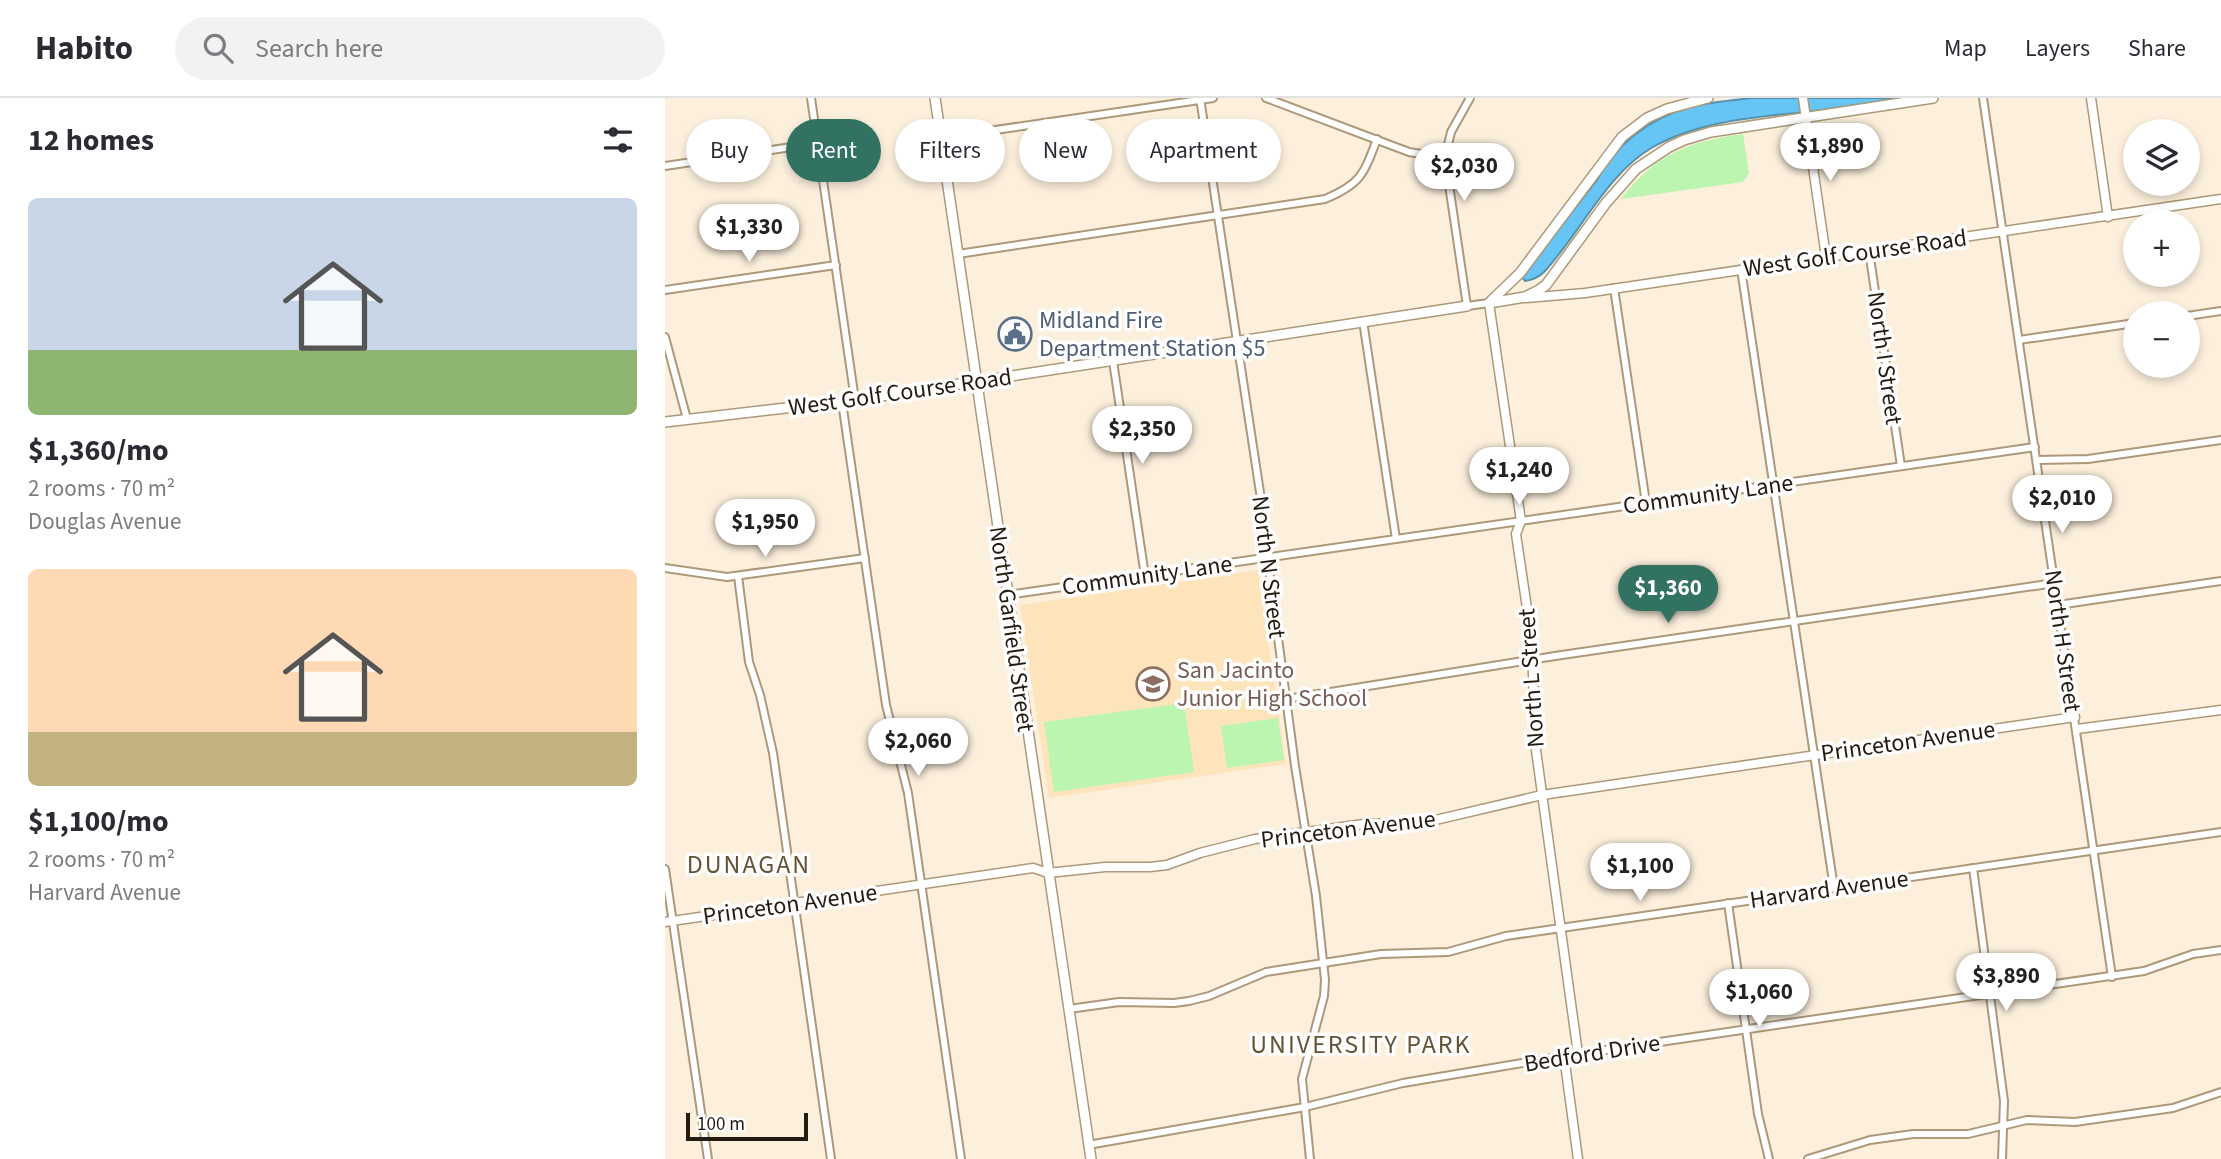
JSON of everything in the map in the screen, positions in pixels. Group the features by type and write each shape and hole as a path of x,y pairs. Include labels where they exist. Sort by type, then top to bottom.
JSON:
{"main road":[{"name":"North Garfield Street","path":"935,98 938,119"},
{"path":"1489,303 1520,273 1622,137 1647,118 1667,109 1708,98"},
{"path":"1489,303 1525,297 1546,285 1606,203 1631,174 1669,147 1711,132 1933,98"},
{"name":"North Garfield Street","path":"947,182 1091,1159"},
{"name":"West Golf Course Road","path":"665,422 842,402 1467,306"}],"street":[{"path":"811,98 814,119"},
{"path":"1005,128 1213,98"},
{"path":"1266,98 1409,152 1445,158 1456,167 1489,167 1494,160 1492,155 1484,152 1455,151 1445,158"},
{"path":"1470,98 1451,132 1445,158 1467,306 1489,303"},
{"path":"1803,98 1826,257"},
{"name":"North H Street","path":"1983,98 2112,976"},
{"path":"2091,98 2108,216"},
{"name":"North N Street","path":"1200,99 1269,557 1324,962 1324,996 1301,1079 1311,1159"},
{"path":"958,254 1325,200 1345,191 1363,174 1377,139"},
{"path":"665,166 786,149"},
{"path":"824,182 855,400"},
{"name":"West Golf Course Road","path":"1489,303 1614,288 2221,200"},
{"name":"North I Street","path":"1869,251 1901,466"},
{"path":"665,290 836,265"},
{"path":"1741,269 1834,888"},
{"path":"1614,288 1646,503"},
{"name":"North L Street","path":"1489,303 1521,521 1516,534 1533,659 1535,743 1578,1054"},
{"path":"2200,314 2221,311"},
{"path":"1363,321 1396,539"},
{"path":"2019,340 2123,325"},
{"path":"665,337 687,419"},
{"path":"1113,361 1145,576"},
{"path":"842,402 885,705 908,793 961,1159"},
{"path":"2037,460 2088,459 2221,440"},
{"name":"Community Lane","path":"1007,595 2035,447"},
{"path":"665,568 727,577 865,558"},
{"path":"737,576 749,662 769,731 831,1159"},
{"path":"2058,606 2221,581"},
{"path":"1287,699 1533,659 2055,583"},
{"path":"2077,729 2221,710"},
{"name":"Princeton Avenue","path":"669,922 1033,869 1048,873 1096,867 1139,868 1167,865 1255,839 1364,824 1427,822 1542,795 2075,717"},
{"name":"Harvard Avenue","path":"1069,1009 1119,1002 1189,1001 1209,996 1266,972 1324,962 1381,954 1448,952 1506,936 2221,832"},
{"path":"1973,868 2004,1101 2002,1159"},
{"path":"665,869 669,922 708,1159"},
{"path":"1728,904 1758,1114 1769,1159"},
{"name":"Bedford Drive","path":"1089,1145 1305,1107 1403,1083 1563,1056 2144,971 2193,954 2221,950"},
{"path":"1563,1056 1578,1159"},
{"path":"1808,1159 1870,1140 1913,1134 1968,1134 2027,1120 2075,1122 2173,1108 2221,1092"}],"shaded area":[{"name":"San Jacinto Junior High School","path":"1258,570 1286,764 1049,798 1020,605"}],"green space":[{"path":"1743,134 1749,173 1743,182 1621,199 1647,171 1675,152 1706,141"},
{"path":"1184,703 1194,772 1054,792 1044,722"},
{"path":"1278,718 1284,760 1227,768 1221,726"}],"water":[{"path":"1751,98 1905,98 1731,121 1671,138 1653,147 1621,172 1544,272 1525,281 1522,277 1526,270 1613,156 1635,135 1660,119 1687,108"}],"place":[{"name":"Midland Fire Department Station $5","path":"1015,334"},
{"name":"San Jacinto Junior High School","path":"1153,684"}],"district":[{"name":"DUNAGAN","path":"749,864"},
{"name":"UNIVERSITY PARK","path":"1361,1044"}]}
